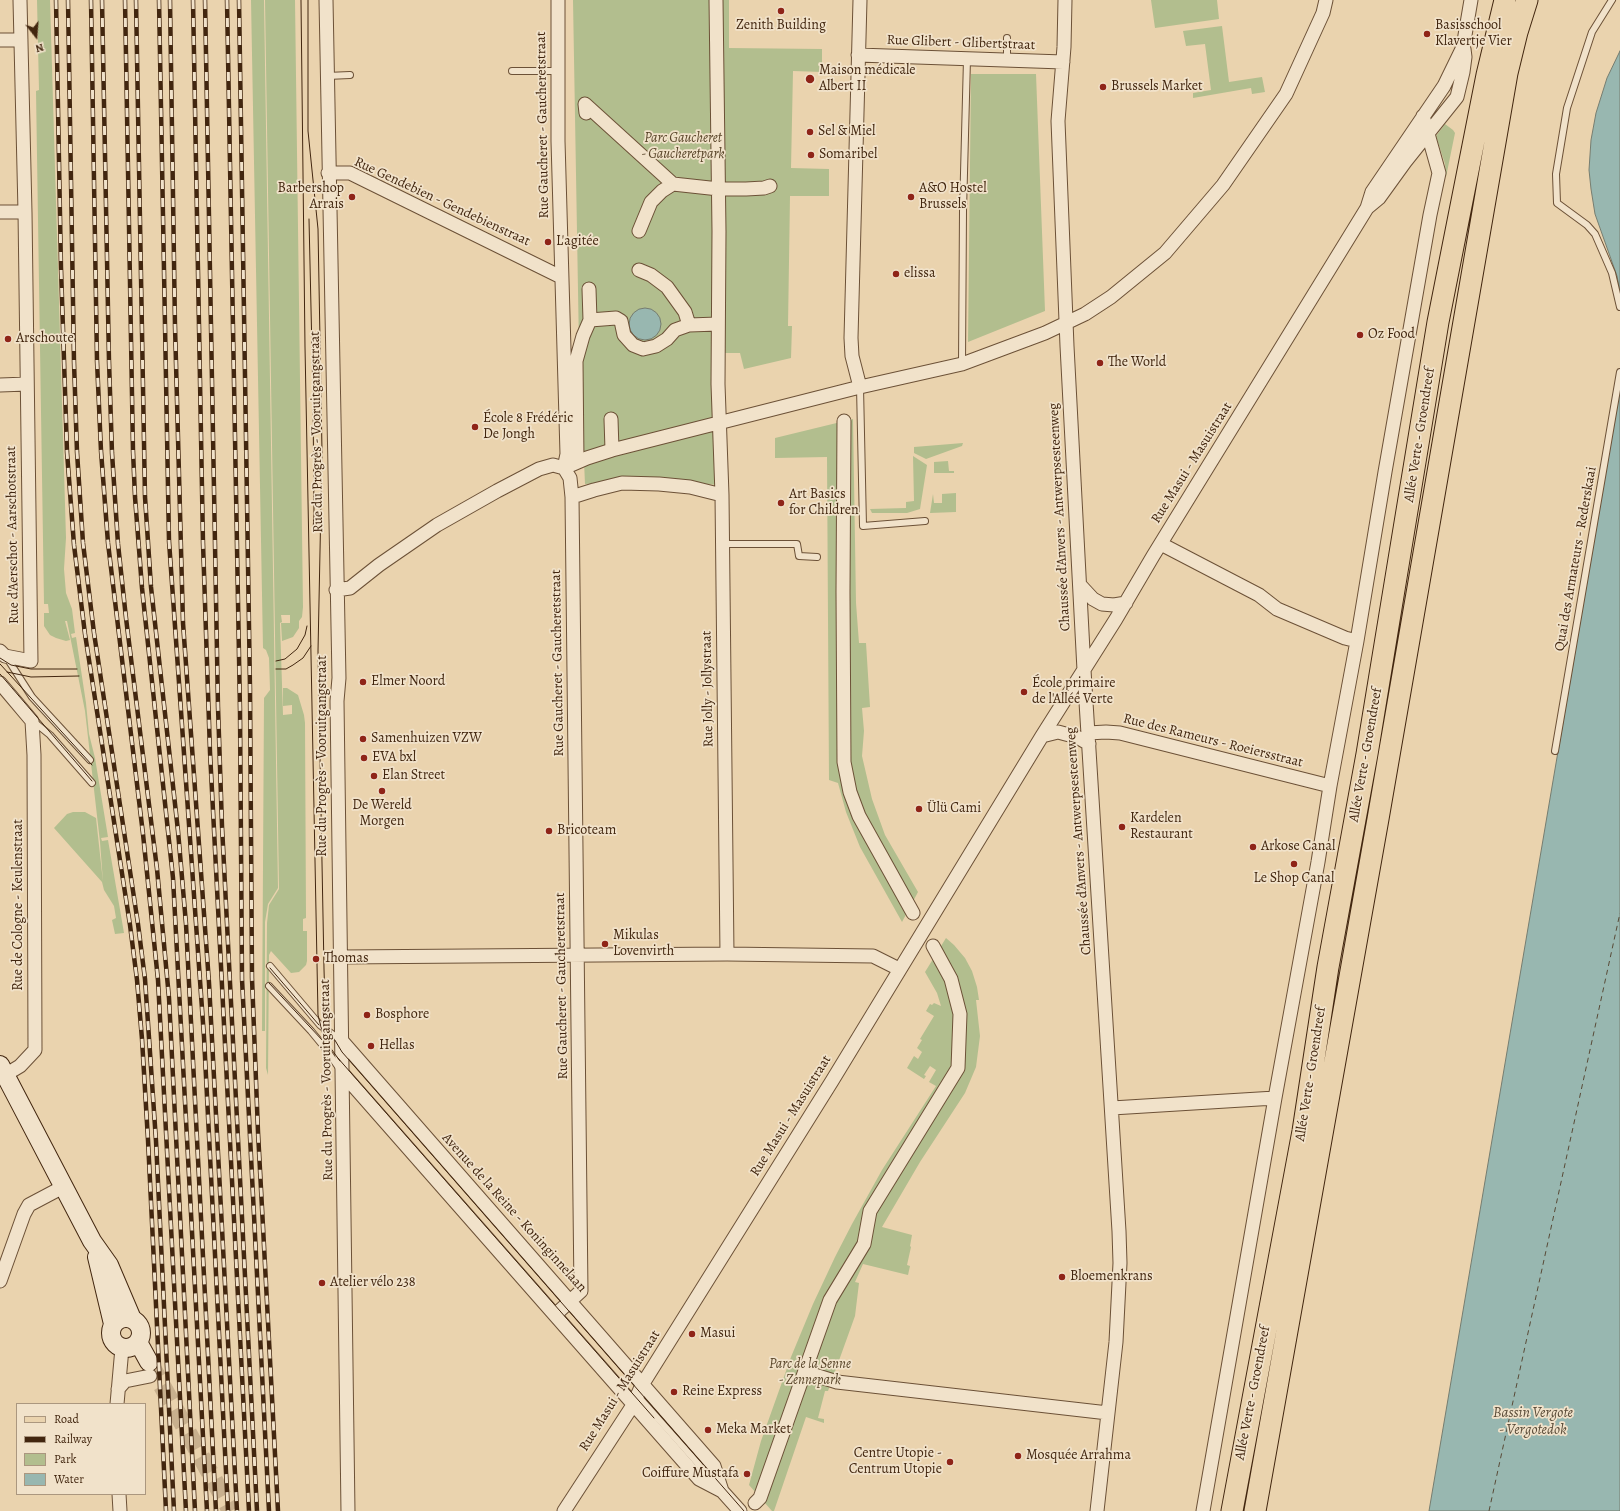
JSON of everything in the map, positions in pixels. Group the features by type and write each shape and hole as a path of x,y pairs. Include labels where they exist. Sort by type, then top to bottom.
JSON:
{"main road":[{"name":"Allée Verte - Groendreef","path":"1232,1511 1302,1131 1328,967 1367,754 1438,322 1485,82 1505,0"},
{"name":"Allée Verte - Groendreef","path":"1254,1511 1378,819 1507,73 1527,0"},
{"path":"2,1070 95,1246 109,1265 132,1319 138,1324 141,1330 141,1336 130,1345 117,1346 112,1342 110,1336 113,1324 95,1246"},
{"path":"113,1324 118,1320 125,1318 132,1319"},
{"path":"130,1345 149,1369"}],"street":[{"name":"Rue d'Aerschot - Aarschotstraat","path":"3,653 31,661 25,212 20,0"},
{"name":"Rue du Progrès - Vooruitgangstraat","path":"326,0 328,173 339,678 337,701 348,1511"},
{"name":"Rue Gaucheret - Gaucheretstraat","path":"555,1315 581,1291 572,497 570,478 564,468 567,454 561,277 558,0"},
{"name":"Rue Jolly - Jollystraat","path":"716,0 719,189 719,423 722,494 727,954"},
{"path":"860,0 851,338 852,356 860,387"},
{"name":"Chaussée d'Anvers - Antwerpsesteenweg","path":"1066,0 1058,121 1066,324 1084,670 1120,1230 1116,1342 1097,1511"},
{"path":"336,590 350,588 379,565 437,525 497,491 539,470 553,465 564,468 612,450 860,387 962,364 1066,324 1111,298 1165,254 1223,184 1286,94 1323,13 1326,0"},
{"path":"1423,116 1444,86 1463,47 1471,0"},
{"path":"0,40 21,40"},
{"path":"1428,133 1457,97 1465,58 1463,47"},
{"name":"Rue Glibert - Glibertstraat","path":"858,55 1063,62"},
{"path":"586,113 586,104 673,181 719,189 755,189 770,186"},
{"name":"Allée Verte - Groendreef","path":"1203,1511 1357,640 1430,215 1439,173 1423,116"},
{"name":"Rue Masui - Masuistraat","path":"1368,208 1372,192 1423,116"},
{"name":"Rue Masui - Masuistraat","path":"564,1511 832,1081 1042,736 1126,603 1368,208 1379,198 1428,133"},
{"name":"Rue Gendebien - Gendebienstraat","path":"328,173 350,173 561,277"},
{"path":"639,231 651,202 673,181"},
{"path":"0,212 25,212"},
{"path":"639,270 651,275 667,287 685,312 689,325"},
{"path":"577,462 576,362 583,336 590,320 589,290"},
{"path":"590,320 616,318 621,321 624,335 633,345 643,348 656,346 667,339 675,330 689,325 718,324"},
{"path":"0,385 27,384"},
{"path":"611,419 612,450"},
{"path":"844,421 844,762 850,792 859,816 913,913"},
{"path":"572,497 594,490 622,484 659,484 690,487 722,494"},
{"path":"1161,544 1259,595 1277,609 1345,638 1357,640"},
{"path":"1080,584 1093,599 1102,604 1126,603"},
{"path":"0,683 32,721"},
{"name":"Rue de Cologne - Keulenstraat","path":"2,1070 20,1066 35,1050 32,721"},
{"path":"1042,736 1058,732 1077,737 1089,738"},
{"name":"Rue des Rameurs - Roeiersstraat","path":"1089,738 1106,732 1120,733 1330,786"},
{"path":"755,1503 760,1498 830,1300 864,1244 870,1211 958,1068 960,1014 951,979 933,946"},
{"path":"341,957 727,954 873,956 899,969"},
{"name":"Avenue de la Reine - Koninginnelaan","path":"342,1041 570,1301 699,1479 722,1491 740,1511"},
{"name":"Avenue de la Reine - Koninginnelaan","path":"343,1074 555,1315 637,1395 714,1466 722,1491"},
{"path":"1112,1108 1275,1098"},
{"path":"0,1282 24,1214 29,1205 63,1187"},
{"path":"117,1403 118,1389 130,1345"},
{"path":"118,1389 125,1381 149,1369"},
{"path":"805,1372 831,1381 1108,1413"},
{"path":"119,1495 120,1511"}],"lane":[{"path":"1612,0 1592,32 1566,108 1556,174 1557,203 1587,225 1595,234 1612,273 1620,307"},
{"path":"1007,38 1007,60"},
{"path":"962,364 963,211 967,59"},
{"path":"512,71 558,71"},
{"path":"327,76 350,75"},
{"name":"Quai des Armateurs - Rederskaai","path":"1555,751 1620,372"},
{"path":"860,387 863,526 925,521"},
{"path":"722,544 798,544 799,556 817,557"},
{"path":"3,653 32,697 90,760"},
{"path":"32,721 50,735 92,783"},
{"name":"Avenue de la Reine - Koninginnelaan","path":"270,966 320,1025 342,1041"},
{"name":"Avenue de la Reine - Koninginnelaan","path":"269,986 320,1042 343,1074"}],"green space":[{"path":"37,0 50,0 66,538 64,569 66,593 72,609 75,633 71,634 72,638 76,637 89,734 95,758 108,837 101,838 102,841 108,840 124,933 115,934 112,920 116,918 114,906 104,890 102,882 54,828 67,814 73,812 85,812 96,818 103,882 100,842 85,711 67,621 65,621 70,640 66,641 50,635 44,626 44,613 49,613 48,604 44,604 36,91 39,90"},
{"path":"251,0 264,0 278,888 268,904 265,922 265,1031 262,1031 264,698 270,690 269,658 266,650 263,648"},
{"path":"265,0 295,0 303,607 302,617 299,621 299,628 293,637 282,641 281,623 290,623 290,615 281,615 282,622 280,623 283,715 292,714 292,705 283,706 283,688 287,688 298,695 305,723 306,918 303,919 303,931 307,931 307,961 306,965 299,972 291,973 271,951 269,955 268,1075 266,1068 267,923 269,905 279,889"},
{"name":"Parc Gaucheret - Gaucheretpark","path":"573,0 729,0 729,48 822,49 822,72 793,71 791,168 829,169 829,196 790,196 788,326 792,326 791,358 744,369 740,353 717,353 718,485 652,479 585,484 579,348"},
{"path":"1151,0 1217,0 1219,19 1155,28"},
{"path":"1222,26 1229,82 1262,77 1265,92 1252,94 1251,88 1193,98 1193,93 1211,90 1205,44 1186,46 1183,31"},
{"path":"971,74 1036,74 1045,311 968,342"},
{"path":"1445,124 1455,133 1446,177 1445,164 1436,136"},
{"path":"853,419 856,603 859,643 866,643 870,707 862,708 864,731 862,756 872,799 885,835 918,892 902,922 860,847 846,812 838,783 829,780 827,457 775,458 775,438"},
{"path":"963,443 962,446 926,459 914,453 914,447"},
{"path":"913,456 927,465 920,509 907,513 872,513 870,509 906,508 906,502 914,501"},
{"path":"948,461 949,471 954,471 954,473 934,473 934,462"},
{"path":"956,493 956,512 930,513 933,494 934,503 942,503 942,494"},
{"name":"Parc de la Senne - Zennepark","path":"946,938 965,958 972,971 977,987 979,1000 976,1000 980,1036 976,1067 965,1093 920,1162 882,1227 912,1235 907,1265 910,1266 908,1275 863,1264 855,1282 859,1283 855,1316 828,1391 825,1391 818,1418 824,1419 824,1423 806,1417 774,1511 772,1511 749,1485 761,1441 791,1357 813,1304 852,1224 882,1170 936,1086 929,1082 936,1070 930,1066 924,1075 926,1076 924,1079 907,1068 914,1056 918,1059 922,1052 917,1048 922,1040 920,1039 934,1016 926,1011 930,1004 932,1005 934,1003 941,1006 937,993 925,972"}],"water":[{"path":"1620,51 1620,292 1617,276 1595,214 1589,170 1591,140 1596,113 1607,78"},
{"path":"642,308 648,308 657,312 661,324 657,336 648,340 642,340 633,336 629,327 629,321 633,312"},
{"name":"Bassin Vergote - Vergotedok","path":"1620,388 1620,1511 1429,1511 1554,775"}],"ferry route":[{"path":"1489,1511 1620,913"}],"tunnel":[{"path":"149,1362 231,1511"}],"tram line":[{"path":"301,0 305,347 318,1015 324,1039 340,1061"},
{"path":"308,0 308,131 318,229 322,451 318,651 325,1005 329,1025 333,1037 342,1052 744,1511"},
{"path":"309,219 313,397 313,530"},
{"path":"276,661 285,659 297,649 305,635 307,626"},
{"path":"276,669 286,669 293,665 303,658 311,646"},
{"path":"0,658 11,665 31,669 77,669"},
{"path":"0,664 92,765"},
{"path":"7,672 31,677 79,676"},
{"path":"0,674 92,781"},
{"path":"270,968 319,1025"},
{"path":"269,983 323,1041"},
{"path":"337,1057 654,1418"}],"railway":[{"path":"56,0 61,268 67,452 74,545 85,634 130,925 137,980 148,1140 166,1511"},
{"path":"68,0 74,362 77,452 83,543 94,633 145,979 156,1141 174,1511"},
{"path":"91,0 97,361 101,451 108,543 143,834 158,980 186,1511"},
{"path":"102,0 112,453 118,544 157,869 169,998 195,1511"},
{"path":"125,0 135,497 142,588 173,878 207,1511"},
{"path":"136,0 145,497 151,587 178,831 186,924 216,1511"},
{"path":"159,0 169,541 204,1037 228,1511"},
{"path":"170,0 175,326 183,623 209,983 237,1511"},
{"path":"193,0 203,543 210,752 249,1511"},
{"path":"205,0 218,707 222,826 257,1511"},
{"path":"227,0 240,710 242,979 269,1511"},
{"path":"239,0 250,688 252,978 258,1132 278,1511"}],"place":[{"name":"Zenith Building","path":"781,11"},
{"name":"Basisschool Klavertje Vier","path":"1427,34"},
{"name":"Maison médicale Albert II","path":"810,79"},
{"name":"Brussels Market","path":"1103,87"},
{"name":"Sel & Miel","path":"810,132"},
{"name":"Somaribel","path":"811,155"},
{"name":"Barbershop Arrais","path":"352,197"},
{"name":"A&O Hostel Brussels","path":"911,197"},
{"name":"L'agitée","path":"548,242"},
{"name":"elissa","path":"896,274"},
{"name":"Oz Food","path":"1360,335"},
{"name":"Arschoute","path":"8,339"},
{"name":"The World","path":"1100,363"},
{"name":"École 8 Frédéric De Jongh","path":"475,427"},
{"name":"Art Basics for Children","path":"781,503"},
{"name":"Elmer Noord","path":"363,682"},
{"name":"École primaire de l'Allée Verte","path":"1024,692"},
{"name":"Samenhuizen VZW","path":"363,739"},
{"name":"EVA bxl","path":"364,758"},
{"name":"Elan Street","path":"374,776"},
{"name":"De Wereld Morgen","path":"382,791"},
{"name":"Ülü Cami","path":"919,809"},
{"name":"Kardelen Restaurant","path":"1122,827"},
{"name":"Bricoteam","path":"549,831"},
{"name":"Arkose Canal","path":"1253,847"},
{"name":"Le Shop Canal","path":"1294,864"},
{"name":"Mikulas Lovenvirth","path":"605,944"},
{"name":"Thomas","path":"316,959"},
{"name":"Bosphore","path":"367,1015"},
{"name":"Hellas","path":"371,1046"},
{"name":"Bloemenkrans","path":"1062,1277"},
{"name":"Atelier vélo 238","path":"322,1283"},
{"name":"Masui","path":"692,1334"},
{"name":"Reine Express","path":"674,1392"},
{"name":"Meka Market","path":"708,1430"},
{"name":"Mosquée Arrahma","path":"1018,1456"},
{"name":"Centre Utopie - Centrum Utopie","path":"950,1462"},
{"name":"Coiffure Mustafa","path":"747,1474"}]}
